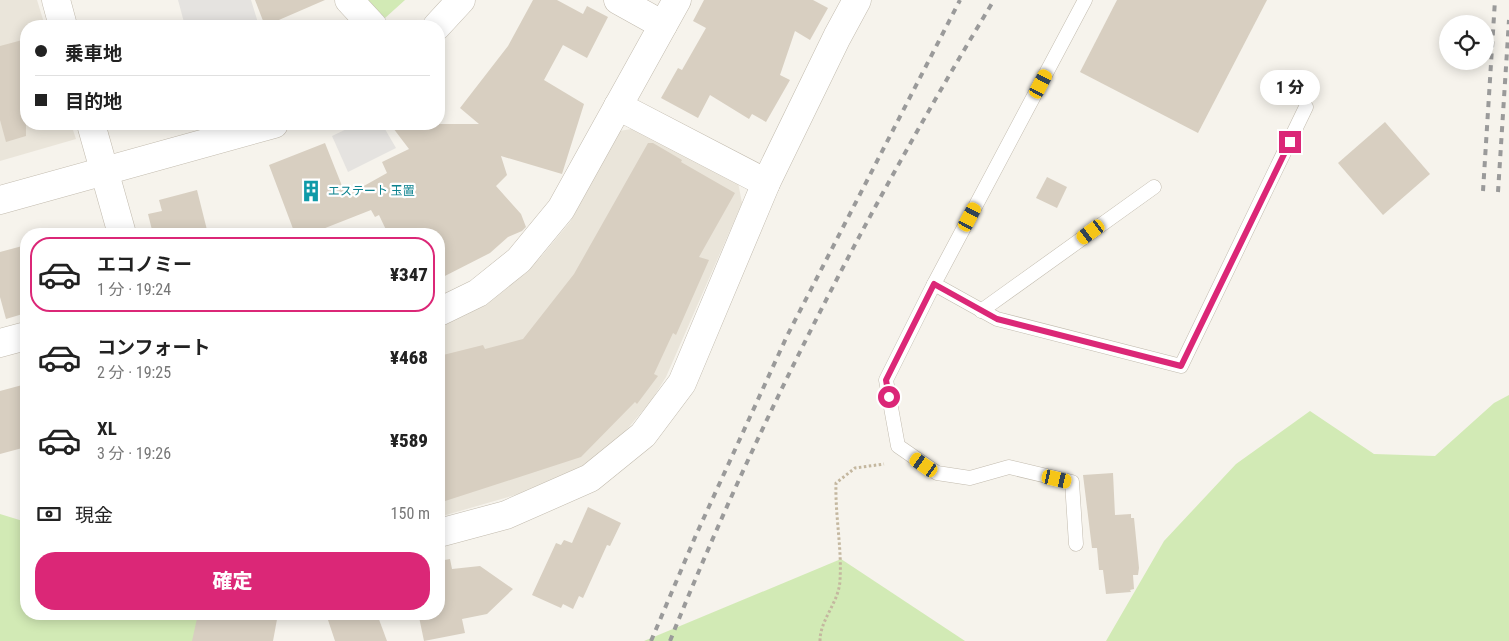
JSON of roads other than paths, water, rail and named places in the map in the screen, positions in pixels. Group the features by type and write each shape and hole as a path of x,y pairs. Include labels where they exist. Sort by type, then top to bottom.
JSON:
{"street":[{"path":"56,0 61,20"},
{"path":"349,0 367,20"},
{"path":"443,20 461,0"},
{"path":"618,0 663,25"},
{"path":"445,309 478,293 519,260 561,209 677,0"},
{"path":"445,532 506,515 590,478 644,436 682,383 766,183 836,37 858,0"},
{"path":"618,106 766,183"},
{"path":"93,130 120,228"},
{"path":"0,200 252,130"},
{"path":"0,343 20,338"}],"lane":[{"path":"1076,544 1072,482 1009,467 970,478 937,474 898,446 886,380 934,284 1085,0"},
{"path":"934,284 997,319 1181,366 1306,107"},
{"path":"981,311 1154,188"}],"railway":[{"path":"651,641 696,535 787,336 960,0"},
{"path":"670,641 704,558 741,476 819,314 860,234 904,155 994,0"},
{"path":"1483,191 1495,0"},
{"path":"1498,192 1509,20"}],"place":[{"name":"エステート 玉置","path":"311,191"}]}
